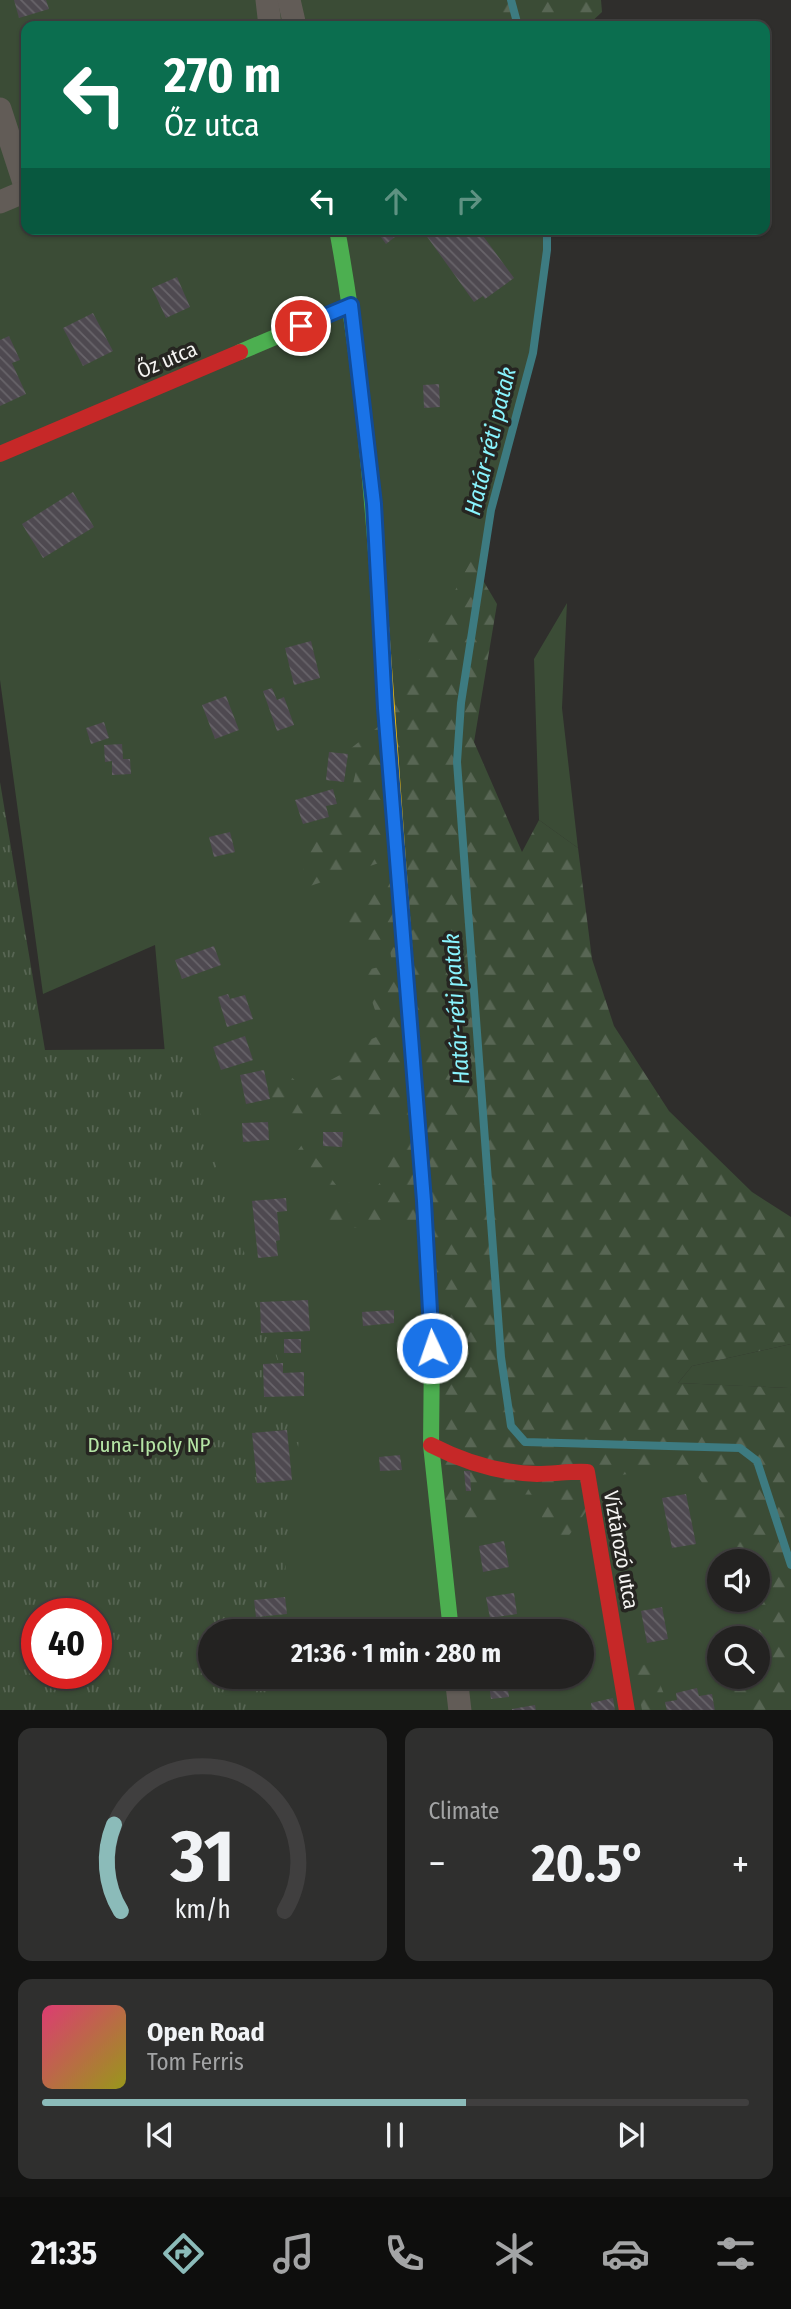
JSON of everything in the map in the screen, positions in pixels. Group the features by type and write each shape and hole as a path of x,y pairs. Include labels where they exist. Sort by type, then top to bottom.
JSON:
{"street":[{"path":"267,0 269,21"},
{"path":"289,0 294,21"},
{"path":"0,108 21,174"},
{"path":"0,202 21,192"},
{"path":"338,235 351,305 374,504 385,708 424,1201 432,1348 431,1445 450,1619"},
{"name":"Őz utca","path":"0,454 351,305"},
{"name":"Víztározó utca","path":"431,1445 457,1458 500,1471 551,1475 572,1470 587,1472 627,1710"},
{"path":"458,1689 460,1710"}],"green space":[{"path":"0,0 511,0 517,21 21,21 21,235 547,235 533,353 491,510 461,703 501,1357 740,1448 760,1549 707,1549 707,1612 770,1612 770,1602 791,1710 251,1710 250,1689 594,1689 594,1619 245,1619 180,1217 155,945 43,994 0,680"},
{"path":"490,0 601,0 602,12 592,21 500,21"},
{"path":"471,560 497,604 474,742 522,852 539,820 578,848 592,959 614,1026 669,1111 752,1192 791,1217 791,1344 692,1366 678,1383 789,1388 791,1710 748,1710 729,1689 770,1689 770,1626 748,1626 745,1612 770,1612 770,1549 734,1549 728,1519 691,1467 611,1476 565,1541 541,1532 543,1495 504,1494 473,1532 440,1510 433,1224 327,1229 324,1195 290,1161 304,1142 357,1213 385,1176 389,1136 421,1141 423,1115 275,1113 268,1083 280,1067 308,1092 340,1075 340,1053 383,1034 362,971 392,964 389,942 352,938 345,897 381,890 382,862 307,887 300,849 346,813 356,771 350,749 388,719"},
{"path":"567,603 562,708 578,848 539,820 534,659"},
{"name":"Duna-Ipoly NP","path":"0,782 45,1050 180,1049 300,1429 280,1619 198,1619 198,1689 270,1689 264,1710 0,1710"},
{"path":"791,1344 791,1396 788,1388 678,1383 692,1366"},
{"path":"652,1663 670,1710 642,1710 634,1667"}],"building":[{"path":"14,0 46,0 49,9 19,18"},
{"path":"379,235 397,235 386,244"},
{"path":"426,235 482,235 514,278 485,299 483,296 474,302"},
{"path":"177,277 190,307 166,318 152,288"},
{"path":"93,313 113,351 83,366 63,328"},
{"path":"9,336 20,360 12,363 26,394 0,406 0,340"},
{"path":"439,384 440,407 424,408 423,385"},
{"path":"73,492 94,527 43,558 22,524"},
{"path":"311,641 320,678 294,685 285,648"},
{"path":"272,688 277,700 284,697 294,725 277,731 263,691"},
{"path":"226,696 239,730 215,739 202,705"},
{"path":"104,722 109,738 91,744 86,728"},
{"path":"122,744 123,759 130,759 131,774 112,775 112,761 105,762 104,745"},
{"path":"329,752 348,754 344,782 326,780"},
{"path":"333,789 337,804 326,806 329,817 303,824 295,800"},
{"path":"230,832 235,852 214,857 209,837"},
{"path":"214,946 221,965 182,979 175,960"},
{"path":"228,994 230,999 245,995 253,1019 227,1027 218,997"},
{"path":"245,1036 253,1060 221,1070 213,1047"},
{"path":"264,1070 270,1099 246,1104 240,1075"},
{"path":"268,1122 269,1140 243,1142 242,1123"},
{"path":"323,1132 343,1132 342,1147 323,1146"},
{"path":"286,1198 287,1211 277,1212 280,1240 276,1241 278,1256 258,1258 252,1201"},
{"path":"308,1300 310,1331 261,1333 260,1302"},
{"path":"394,1310 394,1323 363,1326 362,1312"},
{"path":"284,1339 301,1339 301,1353 284,1353"},
{"path":"283,1363 283,1373 304,1372 304,1396 264,1397 263,1364"},
{"path":"287,1430 292,1480 257,1483 252,1433"},
{"path":"400,1455 402,1470 380,1471 379,1457"},
{"path":"464,1471 470,1471 471,1491 466,1491"},
{"path":"686,1494 696,1544 672,1548 662,1498"},
{"path":"504,1541 509,1567 483,1572 479,1546"},
{"path":"514,1593 517,1614 490,1618 486,1597"},
{"path":"285,1597 287,1614 256,1617 254,1600"},
{"path":"662,1607 668,1639 647,1643 641,1611"},
{"path":"697,1688 699,1696 712,1694 715,1710 667,1710 665,1702 677,1700 676,1693"},
{"path":"490,1689 508,1689 509,1697 491,1699"},
{"path":"613,1698 615,1710 592,1710 591,1703"},
{"path":"535,1705 536,1710 512,1710"}],"waterway":[{"name":"Határ-réti patak","path":"511,0 517,21"},
{"name":"Határ-réti patak","path":"547,235 533,353 491,510 461,703 457,762 501,1357 511,1426 525,1442 740,1448 757,1461 791,1565"}],"traffic: fast":[{"path":"338,235 365,427 381,626"},
{"path":"240,352 351,305"},
{"path":"409,1012 432,1348 431,1445 450,1619"}],"traffic: slow":[{"path":"381,626 409,1012"}],"traffic: jam":[{"path":"0,454 240,352"},
{"path":"431,1445 456,1457 495,1469 537,1474 587,1472 627,1710"}],"route":[{"path":"301,326 351,305 374,504 385,708 424,1201 432,1348"}]}
